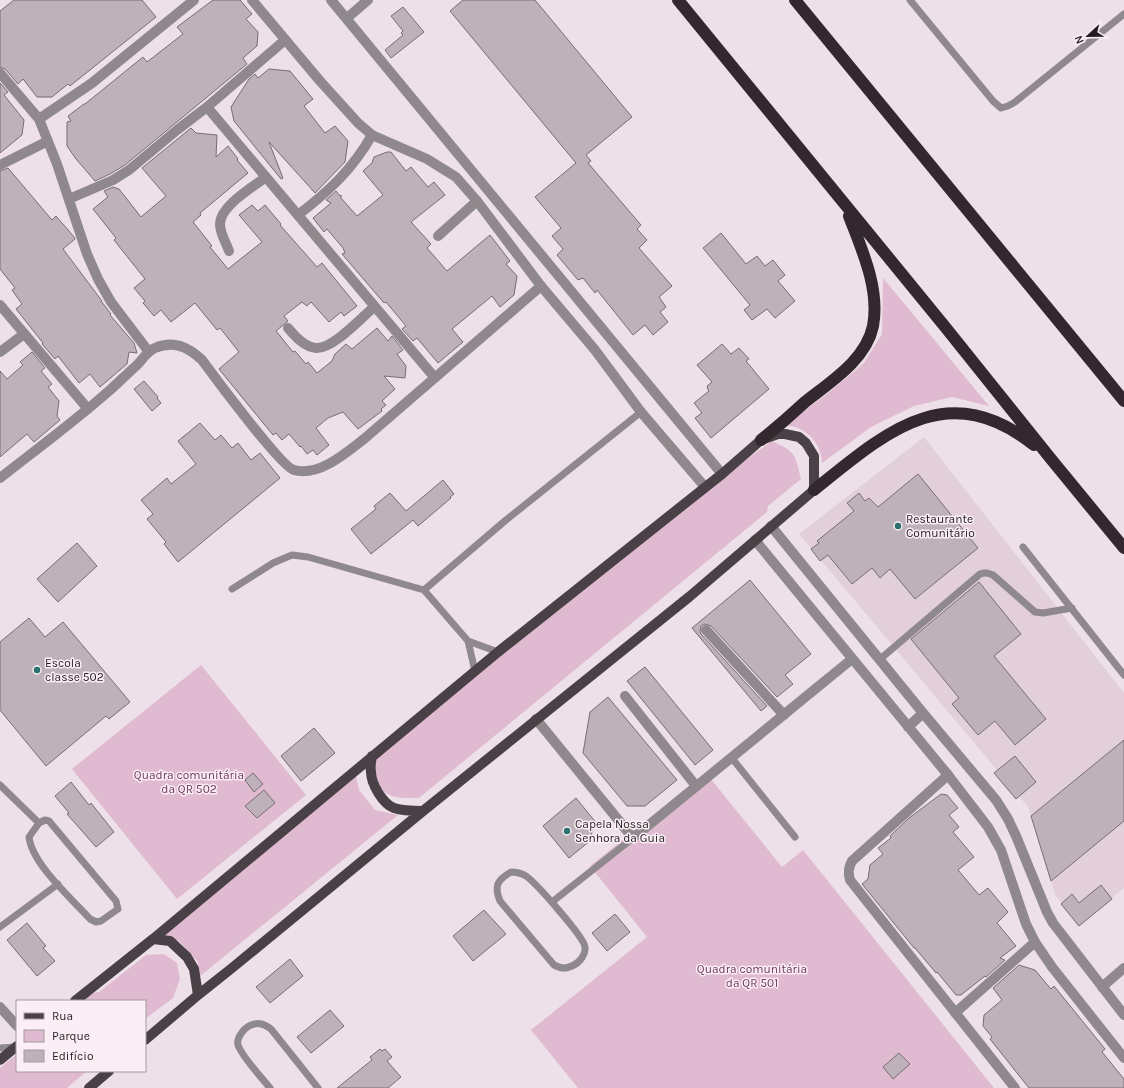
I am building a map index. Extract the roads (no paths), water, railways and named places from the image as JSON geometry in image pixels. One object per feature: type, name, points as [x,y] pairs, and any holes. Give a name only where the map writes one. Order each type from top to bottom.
[{"type":"highway","points":[[678,0],[1124,548]]},
{"type":"highway","points":[[795,0],[1124,401]]},
{"type":"highway","points":[[761,440],[843,372],[857,357],[867,341],[873,326],[874,307],[871,283],[863,251],[845,206]]},
{"type":"highway","points":[[814,490],[855,457],[894,430],[932,415],[949,414],[982,416],[1022,436],[1051,459]]},
{"type":"main road","points":[[76,1000],[153,939],[498,652],[705,488],[761,440],[778,434],[786,434],[799,438],[806,443],[814,456],[814,490],[689,597],[423,811],[146,1039]]},
{"type":"main road","points":[[372,756],[370,773],[373,784],[382,798],[393,808],[406,811],[423,811]]},
{"type":"main road","points":[[153,939],[170,941],[187,957],[194,969],[198,995]]},
{"type":"main road","points":[[0,1060],[16,1047]]},
{"type":"main road","points":[[89,1088],[108,1072]]},
{"type":"street","points":[[39,119],[92,83],[194,0]]},
{"type":"street","points":[[252,0],[342,107],[358,123],[372,135],[427,159],[456,177],[477,201],[541,286],[595,350],[641,412],[705,488]]},
{"type":"street","points":[[331,0],[722,474]]},
{"type":"street","points":[[347,18],[368,0]]},
{"type":"street","points":[[69,199],[113,180],[129,170],[207,107],[285,40]]},
{"type":"street","points":[[0,73],[39,119],[69,199],[87,254],[98,278],[111,302],[149,352]]},
{"type":"street","points":[[207,107],[435,378]]},
{"type":"street","points":[[298,215],[339,181],[364,150],[372,135]]},
{"type":"street","points":[[0,165],[48,142]]},
{"type":"street","points":[[229,251],[220,230],[222,214],[234,202],[266,177]]},
{"type":"street","points":[[438,236],[477,201]]},
{"type":"street","points":[[0,478],[88,409],[154,348],[174,344],[192,351],[202,360],[257,431],[292,470],[306,471],[323,467],[341,457],[541,286]]},
{"type":"street","points":[[0,305],[88,409]]},
{"type":"street","points":[[288,328],[306,344],[315,348],[324,347],[337,340],[374,307]]},
{"type":"street","points":[[0,352],[24,334]]},
{"type":"street","points":[[771,526],[922,713],[996,800],[1008,819],[1016,836],[1047,912],[1053,923],[1124,1015]]},
{"type":"street","points":[[755,540],[948,775],[988,826],[1001,850],[1026,924],[1035,942],[1052,967],[1124,1058]]},
{"type":"street","points":[[706,630],[784,715]]},
{"type":"street","points":[[536,719],[633,838],[852,659]]},
{"type":"street","points":[[625,696],[696,786]]},
{"type":"street","points":[[908,727],[922,713]]},
{"type":"street","points":[[948,775],[852,861],[848,867],[848,873],[850,880],[1015,1088]]},
{"type":"street","points":[[955,1013],[1035,942]]},
{"type":"street","points":[[1102,987],[1124,968]]},
{"type":"street","points":[[0,1006],[16,1025]]},
{"type":"lane","points":[[910,0],[993,101],[1001,108],[1015,102],[1124,14]]},
{"type":"lane","points":[[424,590],[506,520],[641,412]]},
{"type":"lane","points":[[1024,547],[1124,675]]},
{"type":"lane","points":[[232,589],[273,563],[292,555],[308,557],[424,590],[468,641],[475,671]]},
{"type":"lane","points":[[879,660],[980,574],[987,572],[993,575],[1035,612],[1043,613],[1072,608]]},
{"type":"lane","points":[[468,641],[498,652]]},
{"type":"lane","points":[[731,757],[794,838]]},
{"type":"lane","points":[[0,785],[39,823]]},
{"type":"lane","points":[[45,820],[49,821],[116,901],[118,909],[101,921],[96,922],[90,919],[37,860],[29,844],[29,837],[39,823],[45,820]]},
{"type":"lane","points":[[552,902],[633,838]]},
{"type":"lane","points":[[511,872],[518,872],[526,876],[552,902],[582,939],[585,948],[584,956],[568,968],[561,968],[554,965],[500,901],[496,891],[498,884],[504,876],[511,872]]},
{"type":"lane","points":[[0,927],[58,884]]},
{"type":"lane","points":[[270,1088],[241,1052],[238,1044],[239,1037],[243,1031],[249,1026],[258,1023],[264,1024],[271,1029],[318,1088]]},
{"type":"lane","points":[[0,1048],[16,1047]]},
{"type":"place","name":"Restaurante Comunitário","points":[[898,526]]},
{"type":"place","name":"Escola classe 502","points":[[37,670]]},
{"type":"place","name":"Capela Nossa Senhora da Guia","points":[[567,831]]},
{"type":"park label","name":"Quadra comunitária da QR 502","points":[[189,782]]},
{"type":"park label","name":"Quadra comunitária da QR 501","points":[[752,976]]}]
